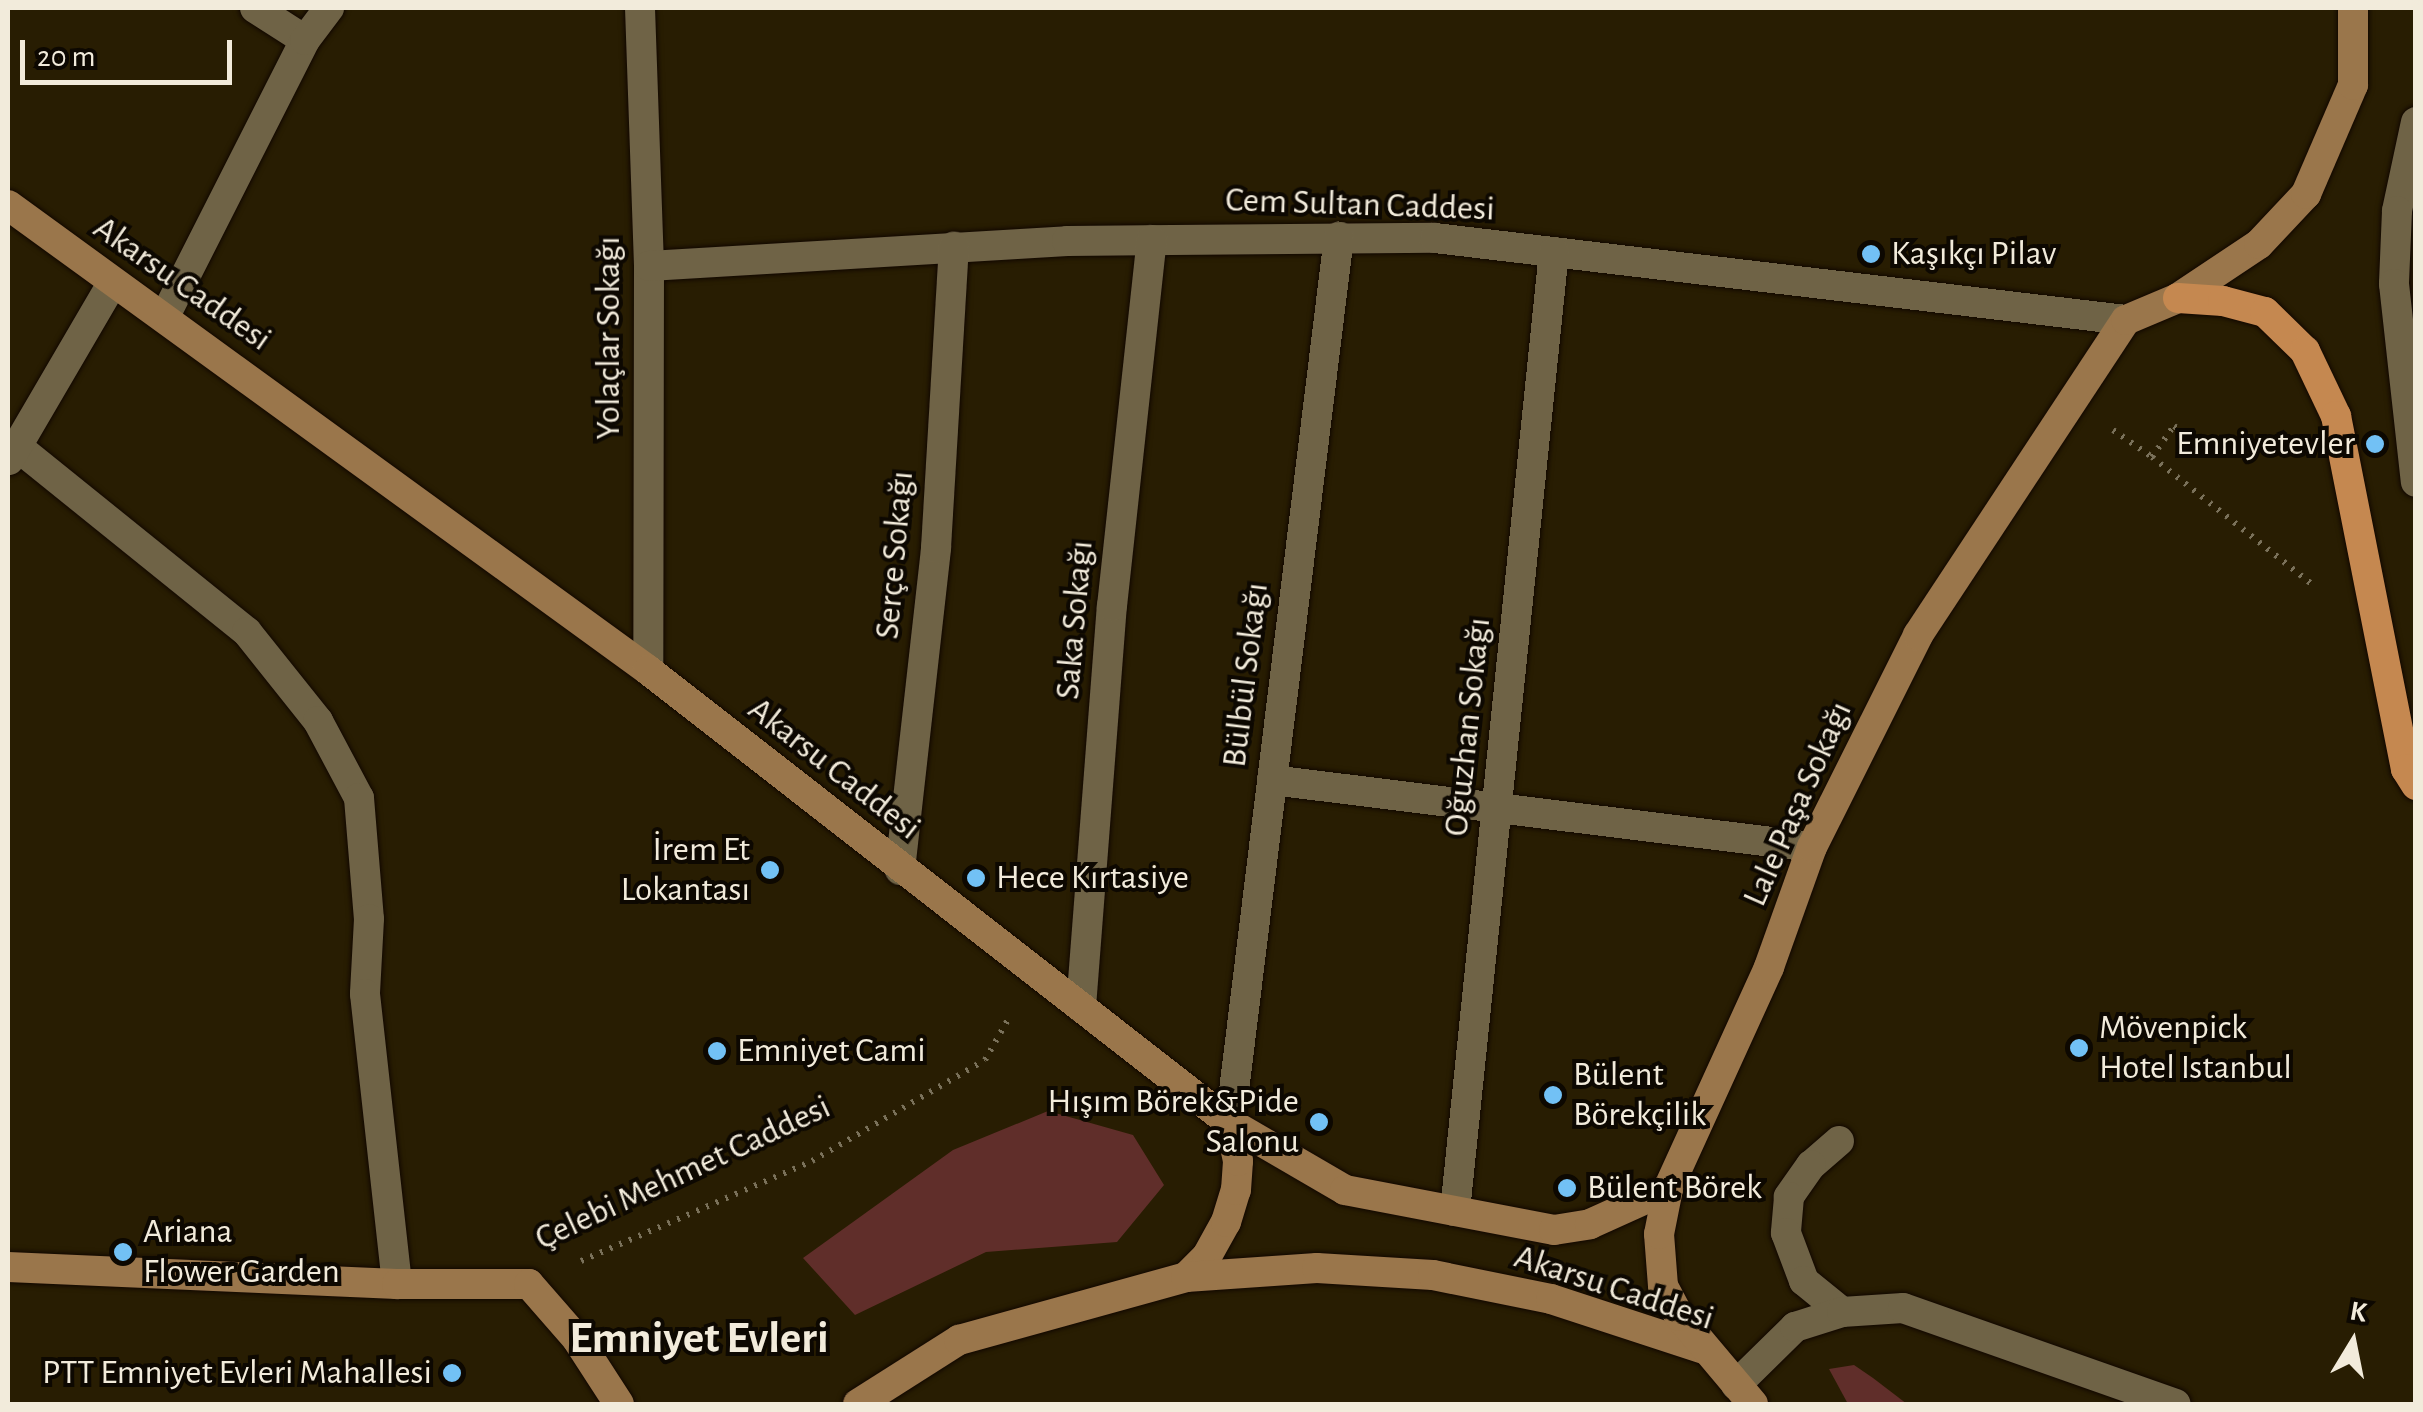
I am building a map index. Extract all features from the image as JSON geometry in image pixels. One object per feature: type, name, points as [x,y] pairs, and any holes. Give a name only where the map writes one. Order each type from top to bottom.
[{"type":"main road","points":[[2178,298],[2223,302],[2264,312],[2305,350],[2336,416],[2406,769],[2416,785]]},
{"type":"street","points":[[255,8],[305,40]]},
{"type":"street","points":[[165,316],[305,40],[329,8]]},
{"type":"street","name":"Yolaçlar Sokağı","points":[[640,8],[649,266],[648,670]]},
{"type":"street","points":[[2126,320],[2178,298],[2259,244],[2306,194],[2353,84],[2353,8]]},
{"type":"street","points":[[2416,122],[2397,211],[2394,284],[2416,482]]},
{"type":"street","name":"Akarsu Caddesi","points":[[8,205],[648,670],[1230,1124],[1345,1190],[1554,1230],[1590,1224],[1668,1188]]},
{"type":"street","name":"Bülbül Sokağı","points":[[1230,1124],[1340,237]]},
{"type":"street","name":"Cem Sultan Caddesi","points":[[649,266],[954,247],[1152,240],[1435,238],[2126,320]]},
{"type":"street","name":"Saka Sokağı","points":[[1081,1007],[1112,606],[1152,240]]},
{"type":"street","name":"Serçe Sokağı","points":[[900,870],[936,548],[954,247]]},
{"type":"street","name":"Oğuzhan Sokağı","points":[[1455,1211],[1554,252]]},
{"type":"street","points":[[113,282],[11,454],[247,632],[318,720],[359,798],[369,919],[366,994],[397,1284]]},
{"type":"street","name":"Lale Paşa Sokağı","points":[[1707,1350],[1663,1286],[1659,1234],[1668,1188],[1750,1013],[1812,847],[1918,634],[2126,320]]},
{"type":"street","points":[[1272,780],[1496,811],[1812,847]]},
{"type":"street","points":[[1186,1277],[1207,1256],[1226,1222],[1238,1161],[1230,1124]]},
{"type":"street","points":[[1839,1141],[1812,1165],[1790,1197],[1786,1233],[1804,1281],[1842,1312]]},
{"type":"street","name":"Çelebi Mehmet Caddesi","points":[[8,1267],[397,1284],[529,1284],[578,1339],[619,1404]]},
{"type":"street","name":"Akarsu Caddesi","points":[[858,1404],[959,1340],[1186,1277],[1317,1268],[1433,1275],[1551,1298],[1707,1350],[1744,1395]]},
{"type":"street","points":[[1744,1395],[1796,1327],[1842,1312],[1903,1308],[2176,1404]]},
{"type":"path","points":[[2071,400],[2152,457],[2314,586]]},
{"type":"path","points":[[2152,457],[2174,426],[2208,450]]},
{"type":"path","name":"Çelebi Mehmet Caddesi","points":[[529,1284],[812,1161],[985,1060],[1037,971]]},
{"type":"shaded area","points":[[1048,1111],[1133,1135],[1164,1185],[1117,1242],[986,1252],[855,1315],[803,1258],[953,1150]]},
{"type":"shaded area","points":[[1854,1365],[1907,1404],[1848,1404],[1829,1369]]},
{"type":"place","name":"Kaşıkçı Pilav","points":[[1871,254]]},
{"type":"place","name":"Emniyetevler","points":[[2375,444]]},
{"type":"place","name":"İrem Et Lokantası","points":[[770,870]]},
{"type":"place","name":"Hece Kırtasiye","points":[[976,878]]},
{"type":"place","name":"Mövenpick Hotel Istanbul","points":[[2079,1048]]},
{"type":"place","name":"Emniyet Cami","points":[[717,1051]]},
{"type":"place","name":"Bülent Börekçilik","points":[[1553,1095]]},
{"type":"place","name":"Hışım Börek&Pide Salonu","points":[[1319,1122]]},
{"type":"place","name":"Bülent Börek","points":[[1567,1188]]},
{"type":"place","name":"Ariana Flower Garden","points":[[123,1252]]},
{"type":"place","name":"PTT Emniyet Evleri Mahallesi","points":[[452,1373]]},
{"type":"district","name":"Emniyet Evleri","points":[[699,1339]]}]
